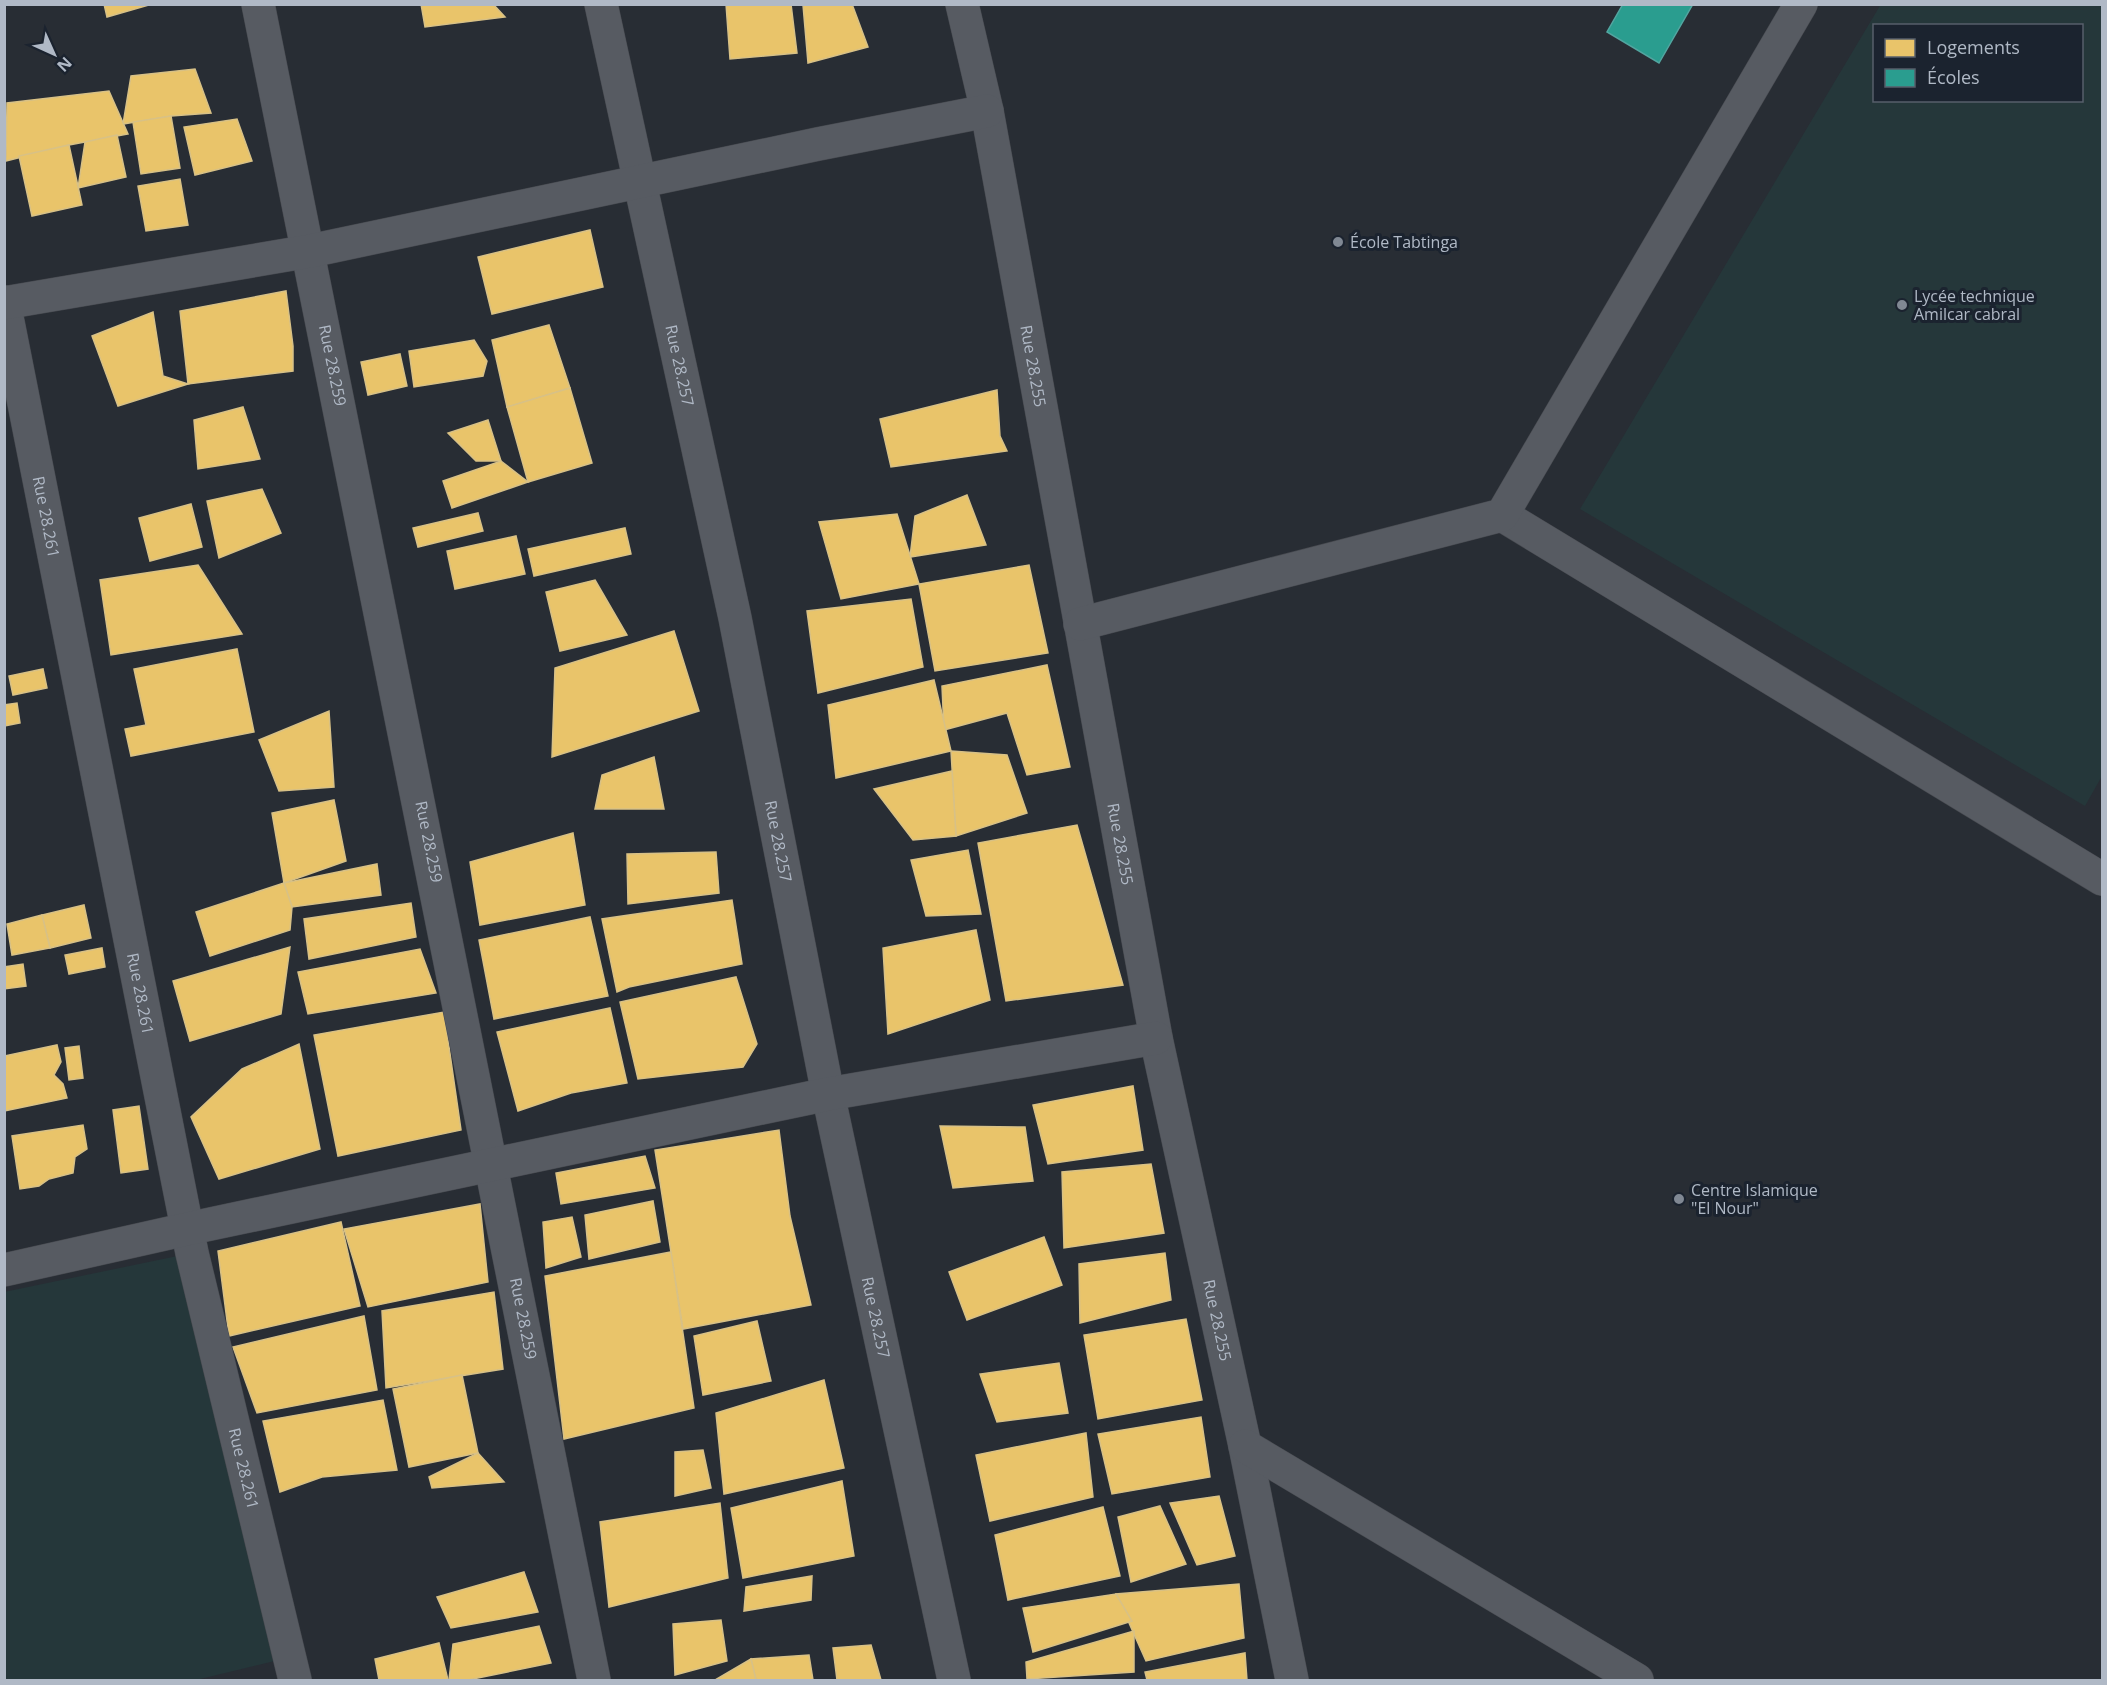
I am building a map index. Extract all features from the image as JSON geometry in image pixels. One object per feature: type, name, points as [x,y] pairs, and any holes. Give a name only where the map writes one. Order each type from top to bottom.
[{"type":"street","name":"Rue 28.259","points":[[258,4],[495,1164],[594,1680]]},
{"type":"street","name":"Rue 28.257","points":[[601,4],[737,630],[828,1094],[954,1680]]},
{"type":"street","name":"Rue 28.255","points":[[962,4],[987,111],[1156,1038],[1245,1446],[1292,1680]]},
{"type":"street","points":[[1080,624],[1502,515],[1801,4]]},
{"type":"street","points":[[5,303],[310,250],[987,111]]},
{"type":"street","name":"Rue 28.261","points":[[5,303],[187,1229],[296,1680]]},
{"type":"street","points":[[1502,515],[2103,879]]},
{"type":"street","points":[[4,1270],[187,1229],[828,1094],[1156,1038]]},
{"type":"street","points":[[1245,1446],[1637,1680]]},
{"type":"shaded area","name":"Lycée technique Amilcar cabral","points":[[1881,4],[2102,5],[2102,776],[2085,806],[1580,509]]},
{"type":"shaded area","points":[[192,1253],[291,1657],[196,1680],[5,1680],[4,1292]]},
{"type":"building: Logements","points":[[104,4],[149,4],[149,5],[107,17]]},
{"type":"building: Logements","points":[[421,4],[493,4],[505,17],[425,27]]},
{"type":"building: Logements","points":[[726,4],[791,4],[797,53],[730,59]]},
{"type":"building: Logements","points":[[852,4],[868,47],[808,63],[803,5]]},
{"type":"building: Logements","points":[[195,69],[211,113],[171,116],[123,124],[131,76]]},
{"type":"building: Logements","points":[[109,91],[128,134],[69,145],[6,161],[7,103]]},
{"type":"building: Logements","points":[[171,116],[180,168],[141,174],[133,122]]},
{"type":"building: Logements","points":[[237,119],[252,161],[195,175],[184,127]]},
{"type":"building: Logements","points":[[117,135],[126,177],[78,188],[85,142]]},
{"type":"building: Logements","points":[[69,145],[82,205],[32,216],[19,156]]},
{"type":"building: Logements","points":[[180,179],[188,225],[146,231],[138,186]]},
{"type":"building: Logements","points":[[590,230],[603,287],[492,314],[478,257]]},
{"type":"building: Logements","points":[[286,291],[293,346],[293,371],[188,384],[180,311]]},
{"type":"building: Logements","points":[[153,312],[163,376],[188,384],[118,406],[92,336]]},
{"type":"building: Logements","points":[[549,325],[570,388],[507,407],[492,340]]},
{"type":"building: Logements","points":[[474,340],[487,361],[483,376],[414,387],[409,351]]},
{"type":"building: Logements","points":[[400,354],[407,386],[368,395],[361,362]]},
{"type":"building: Logements","points":[[570,388],[592,463],[528,482],[507,407]]},
{"type":"building: Logements","points":[[997,390],[1000,436],[1007,451],[891,467],[880,419]]},
{"type":"building: Logements","points":[[243,407],[260,459],[198,469],[194,420]]},
{"type":"building: Logements","points":[[488,420],[501,461],[476,461],[448,433]]},
{"type":"building: Logements","points":[[501,461],[528,482],[452,508],[443,481]]},
{"type":"building: Logements","points":[[262,489],[281,533],[219,558],[207,501]]},
{"type":"building: Logements","points":[[967,495],[986,545],[910,557],[915,516]]},
{"type":"building: Logements","points":[[191,504],[202,547],[150,561],[139,518]]},
{"type":"building: Logements","points":[[478,513],[483,531],[418,547],[413,528]]},
{"type":"building: Logements","points":[[897,514],[919,584],[841,599],[819,522]]},
{"type":"building: Logements","points":[[625,528],[631,554],[534,576],[528,549]]},
{"type":"building: Logements","points":[[516,536],[525,574],[455,589],[447,551]]},
{"type":"building: Logements","points":[[198,565],[242,634],[111,655],[100,580]]},
{"type":"building: Logements","points":[[1029,565],[1048,653],[935,671],[919,584]]},
{"type":"building: Logements","points":[[595,580],[627,635],[560,651],[546,592]]},
{"type":"building: Logements","points":[[911,599],[923,667],[818,693],[807,611]]},
{"type":"building: Logements","points":[[674,631],[699,711],[552,757],[555,668]]},
{"type":"building: Logements","points":[[237,649],[254,732],[131,756],[125,729],[146,725],[134,669]]},
{"type":"building: Logements","points":[[1047,665],[1070,767],[1027,775],[1007,713],[944,730],[942,686]]},
{"type":"building: Logements","points":[[43,669],[47,688],[13,695],[9,676]]},
{"type":"building: Logements","points":[[934,680],[951,751],[836,778],[828,705]]},
{"type":"building: Logements","points":[[17,703],[20,723],[4,726],[4,705]]},
{"type":"building: Logements","points":[[329,711],[334,787],[279,791],[259,740]]},
{"type":"building: Logements","points":[[951,751],[1007,755],[1027,813],[956,836]]},
{"type":"building: Logements","points":[[654,757],[664,809],[595,809],[602,775]]},
{"type":"building: Logements","points":[[952,771],[956,836],[913,840],[874,789]]},
{"type":"building: Logements","points":[[334,800],[346,861],[284,883],[272,813]]},
{"type":"building: Logements","points":[[1077,825],[1123,985],[1006,1001],[978,843]]},
{"type":"building: Logements","points":[[573,833],[585,905],[480,925],[470,862]]},
{"type":"building: Logements","points":[[968,850],[981,914],[926,916],[911,860]]},
{"type":"building: Logements","points":[[716,852],[719,893],[628,904],[627,854]]},
{"type":"building: Logements","points":[[377,864],[381,895],[292,907],[284,883]]},
{"type":"building: Logements","points":[[284,883],[292,907],[290,930],[210,956],[196,912]]},
{"type":"building: Logements","points":[[732,900],[742,964],[629,987],[617,992],[602,919]]},
{"type":"building: Logements","points":[[411,903],[416,937],[309,959],[304,919]]},
{"type":"building: Logements","points":[[84,905],[91,938],[50,948],[42,915]]},
{"type":"building: Logements","points":[[42,915],[50,948],[12,955],[7,924]]},
{"type":"building: Logements","points":[[590,917],[608,996],[494,1019],[479,940]]},
{"type":"building: Logements","points":[[976,930],[990,1000],[888,1034],[883,948]]},
{"type":"building: Logements","points":[[290,947],[281,1014],[190,1041],[173,981]]},
{"type":"building: Logements","points":[[102,948],[105,967],[69,974],[65,955]]},
{"type":"building: Logements","points":[[420,949],[436,993],[308,1014],[298,972]]},
{"type":"building: Logements","points":[[23,964],[26,986],[4,989],[4,967]]},
{"type":"building: Logements","points":[[736,977],[757,1044],[743,1067],[638,1079],[620,1002]]},
{"type":"building: Logements","points":[[610,1008],[627,1083],[571,1093],[518,1111],[497,1032]]},
{"type":"building: Logements","points":[[444,1012],[461,1130],[338,1156],[314,1035]]},
{"type":"building: Logements","points":[[299,1044],[320,1149],[219,1179],[191,1117],[242,1069]]},
{"type":"building: Logements","points":[[57,1045],[61,1062],[54,1075],[63,1084],[67,1098],[4,1111],[4,1056]]},
{"type":"building: Logements","points":[[79,1046],[83,1078],[69,1080],[65,1048]]},
{"type":"building: Logements","points":[[1133,1086],[1143,1150],[1048,1164],[1033,1105]]},
{"type":"building: Logements","points":[[139,1106],[148,1169],[121,1173],[113,1110]]},
{"type":"building: Logements","points":[[83,1125],[87,1149],[75,1157],[73,1173],[49,1179],[39,1186],[20,1189],[12,1136]]},
{"type":"building: Logements","points":[[940,1126],[1025,1127],[1033,1181],[953,1188]]},
{"type":"building: Logements","points":[[779,1130],[790,1216],[811,1305],[683,1329],[655,1150]]},
{"type":"building: Logements","points":[[645,1156],[655,1188],[561,1204],[556,1173]]},
{"type":"building: Logements","points":[[1151,1164],[1164,1233],[1064,1248],[1062,1172]]},
{"type":"building: Logements","points":[[653,1201],[660,1242],[589,1259],[585,1215]]},
{"type":"building: Logements","points":[[480,1204],[488,1282],[368,1307],[344,1229]]},
{"type":"building: Logements","points":[[572,1217],[581,1257],[546,1268],[543,1222]]},
{"type":"building: Logements","points":[[341,1222],[360,1306],[229,1336],[218,1251]]},
{"type":"building: Logements","points":[[1044,1237],[1062,1285],[967,1320],[949,1272]]},
{"type":"building: Logements","points":[[671,1252],[694,1408],[564,1439],[545,1276]]},
{"type":"building: Logements","points":[[1165,1253],[1171,1300],[1080,1323],[1079,1264]]},
{"type":"building: Logements","points":[[494,1292],[503,1369],[386,1388],[382,1311]]},
{"type":"building: Logements","points":[[364,1316],[377,1390],[257,1413],[233,1347]]},
{"type":"building: Logements","points":[[1186,1319],[1202,1400],[1098,1419],[1084,1335]]},
{"type":"building: Logements","points":[[757,1321],[771,1381],[703,1395],[694,1336]]},
{"type":"building: Logements","points":[[1059,1363],[1068,1413],[997,1422],[980,1374]]},
{"type":"building: Logements","points":[[462,1375],[478,1453],[409,1467],[393,1389]]},
{"type":"building: Logements","points":[[824,1380],[844,1468],[724,1494],[716,1413]]},
{"type":"building: Logements","points":[[383,1400],[397,1470],[322,1477],[280,1492],[263,1421]]},
{"type":"building: Logements","points":[[1201,1417],[1210,1477],[1112,1494],[1098,1434]]},
{"type":"building: Logements","points":[[1086,1433],[1093,1497],[990,1521],[976,1455]]},
{"type":"building: Logements","points":[[703,1450],[711,1488],[675,1496],[675,1452]]},
{"type":"building: Logements","points":[[478,1453],[504,1482],[432,1488],[429,1477]]},
{"type":"building: Logements","points":[[842,1481],[854,1556],[743,1578],[731,1508]]},
{"type":"building: Logements","points":[[1219,1496],[1235,1556],[1197,1565],[1170,1503]]},
{"type":"building: Logements","points":[[720,1503],[728,1578],[609,1607],[600,1522]]},
{"type":"building: Logements","points":[[1160,1506],[1186,1564],[1131,1582],[1118,1517]]},
{"type":"building: Logements","points":[[1103,1507],[1120,1576],[1008,1600],[995,1535]]},
{"type":"building: Logements","points":[[524,1572],[538,1612],[451,1628],[437,1597]]},
{"type":"building: Logements","points":[[812,1576],[811,1600],[744,1611],[746,1587]]},
{"type":"building: Logements","points":[[1239,1584],[1244,1638],[1146,1661],[1116,1594]]},
{"type":"building: Logements","points":[[1116,1594],[1132,1621],[1033,1652],[1023,1608]]},
{"type":"building: Logements","points":[[721,1620],[727,1661],[675,1675],[673,1624]]},
{"type":"building: Logements","points":[[539,1626],[551,1663],[468,1680],[449,1680],[453,1644]]},
{"type":"building: Logements","points":[[1134,1631],[1134,1672],[1027,1679],[1026,1662]]},
{"type":"building: Logements","points":[[439,1643],[448,1680],[379,1680],[375,1659]]},
{"type":"building: Logements","points":[[871,1645],[881,1680],[837,1680],[833,1648]]},
{"type":"building: Logements","points":[[1245,1653],[1247,1680],[1147,1680],[1145,1672]]},
{"type":"building: Logements","points":[[809,1655],[813,1680],[756,1680],[751,1659]]},
{"type":"building: Logements","points":[[751,1659],[756,1680],[715,1680]]},
{"type":"building: Écoles","points":[[1623,4],[1693,4],[1659,63],[1607,32]]},
{"type":"place","name":"École Tabtinga","points":[[1338,242]]},
{"type":"place","name":"Lycée technique Amilcar cabral","points":[[1902,305]]},
{"type":"place","name":"Centre Islamique \"El Nour\"","points":[[1679,1199]]}]
